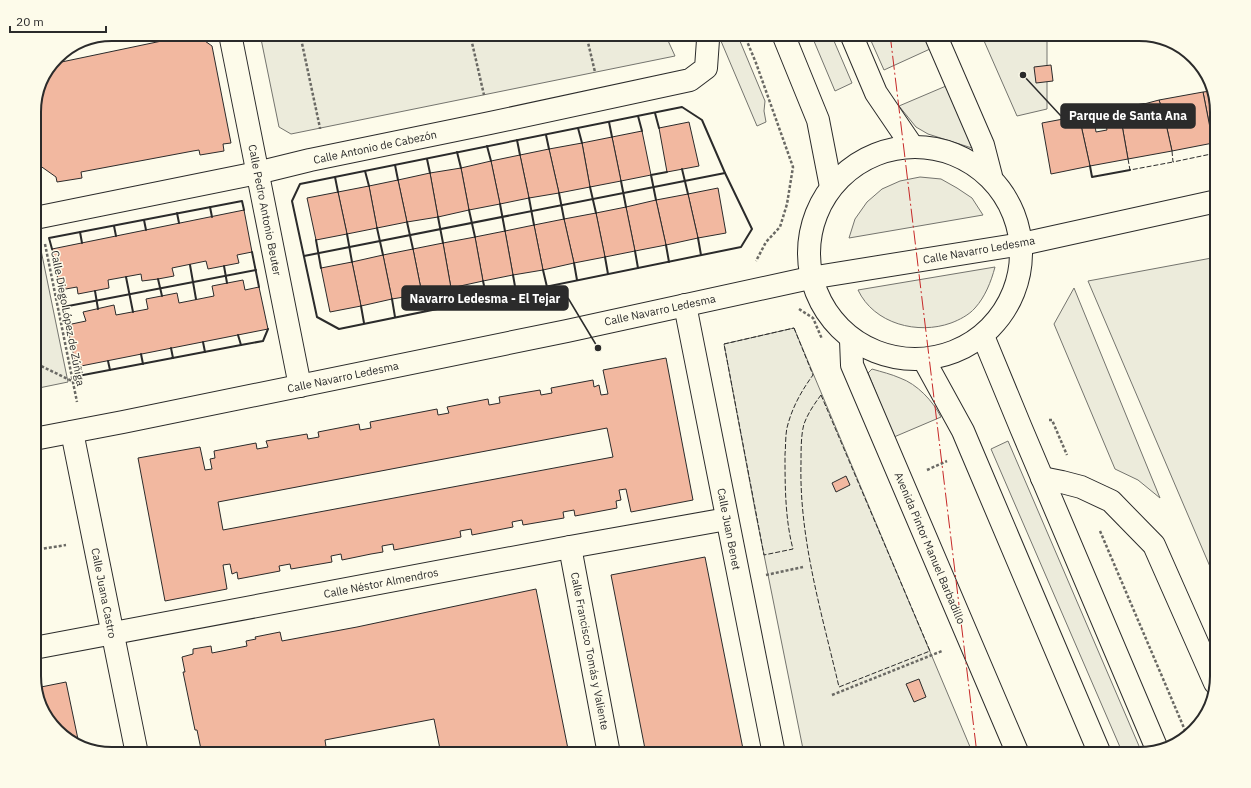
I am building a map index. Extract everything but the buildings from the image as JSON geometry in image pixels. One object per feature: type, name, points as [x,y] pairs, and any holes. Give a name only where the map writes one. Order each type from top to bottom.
[{"type":"street","name":"Calle Pedro Antonio Beuter","points":[[231,41],[300,386]]},
{"type":"street","name":"Calle Antonio de Cabezón","points":[[41,217],[602,100],[690,80],[706,68],[708,41]]},
{"type":"street","points":[[786,41],[818,120],[831,187]]},
{"type":"street","points":[[854,41],[876,93],[912,146]]},
{"type":"street","points":[[938,41],[983,144],[991,176]]},
{"type":"street","points":[[912,146],[943,150],[968,158],[991,176],[1005,194],[1022,244],[1012,300],[983,336],[955,352],[924,360],[888,357],[851,340],[828,312],[810,278],[812,222],[831,187],[866,158],[912,146]]},
{"type":"street","name":"Calle Navarro Ledesma","points":[[41,438],[567,331],[810,278],[1022,244],[1210,203]]},
{"type":"street","name":"Calle Juan Benet","points":[[685,305],[773,747]]},
{"type":"street","points":[[983,336],[1155,745]]},
{"type":"street","name":"Avenida Pintor Manuel Barbadillo","points":[[851,340],[852,365],[1015,747]]},
{"type":"street","points":[[924,360],[963,432],[1097,747]]},
{"type":"street","name":"Calle Juana Castro","points":[[77,431],[94,539],[136,747]]},
{"type":"street","points":[[1042,478],[1081,487],[1111,501],[1154,545],[1210,672]]},
{"type":"street","name":"Calle Néstor Almendros","points":[[41,647],[570,547],[727,519]]},
{"type":"street","name":"Calle Francisco Tomás y Valiente","points":[[570,547],[608,747]]},
{"type":"path","points":[[301,41],[320,128],[310,160]]},
{"type":"path","points":[[472,41],[490,123]]},
{"type":"path","points":[[588,41],[602,100]]},
{"type":"path","points":[[747,41],[794,167],[787,204],[780,226],[766,242],[755,263],[762,288]]},
{"type":"path","name":"Calle Diego López de Zúñiga","points":[[41,222],[72,381],[77,431]]},
{"type":"path","points":[[795,306],[813,318],[824,344]]},
{"type":"path","points":[[41,366],[72,381]]},
{"type":"path","points":[[1021,428],[1041,420],[1052,420],[1081,487]]},
{"type":"path","points":[[901,481],[971,450]]},
{"type":"path","points":[[1100,531],[1185,730]]},
{"type":"path","points":[[41,549],[94,539]]},
{"type":"path","points":[[761,576],[803,567]]},
{"type":"path","points":[[832,695],[942,651]]},
{"type":"shaded area","points":[[261,41],[668,41],[675,56],[291,134],[279,127]]},
{"type":"shaded area","points":[[721,41],[740,41],[765,101],[764,111],[766,122],[757,126]]},
{"type":"shaded area","points":[[814,41],[834,41],[852,83],[835,91]]},
{"type":"shaded area","points":[[871,41],[927,41],[930,49],[884,70]]},
{"type":"shaded area","points":[[984,41],[1047,41],[1047,109],[1017,116]]},
{"type":"shaded area","points":[[946,86],[975,149],[928,134],[916,127],[899,106]]},
{"type":"shaded area","points":[[920,177],[941,179],[957,188],[972,198],[983,215],[849,238],[855,219],[867,202],[882,189],[900,181]]},
{"type":"shaded area","points":[[41,250],[68,382],[41,388]]},
{"type":"shaded area","points":[[1210,258],[1210,567],[1088,281]]},
{"type":"shaded area","points":[[995,267],[987,289],[975,308],[961,319],[938,326],[925,328],[911,327],[886,319],[865,302],[858,290]]},
{"type":"shaded area","points":[[1074,288],[1160,498],[1138,480],[1115,469],[1054,324]]},
{"type":"shaded area","points":[[794,328],[970,747],[803,747],[756,515],[724,344]]},
{"type":"shaded area","points":[[872,369],[897,377],[912,384],[929,399],[941,417],[894,437],[868,373]]},
{"type":"shaded area","points":[[1008,441],[1139,747],[1120,747],[991,449]]},
{"type":"fence","points":[[1172,151],[1173,162],[1210,154]]},
{"type":"fence","points":[[1128,159],[1130,170],[1173,162]]},
{"type":"fence","points":[[794,328],[813,375],[795,405],[786,431],[786,502],[788,526],[793,549],[764,555],[724,344],[794,328]]},
{"type":"fence","points":[[821,395],[930,651],[839,687],[813,576],[801,491],[801,448],[803,428],[810,412],[821,395]]},
{"type":"wall","points":[[1133,106],[1144,104]]},
{"type":"wall","points":[[682,107],[702,120],[752,229],[741,247],[339,329],[317,317],[292,201],[300,184],[682,107]]},
{"type":"wall","points":[[1093,113],[1103,111]]},
{"type":"wall","points":[[655,113],[659,128]]},
{"type":"wall","points":[[638,116],[642,131]]},
{"type":"wall","points":[[609,122],[612,137]]},
{"type":"wall","points":[[578,128],[582,143]]},
{"type":"wall","points":[[546,135],[549,149]]},
{"type":"wall","points":[[517,140],[520,155]]},
{"type":"wall","points":[[487,146],[491,161]]},
{"type":"wall","points":[[457,152],[461,168]]},
{"type":"wall","points":[[427,159],[430,173]]},
{"type":"wall","points":[[395,165],[398,180]]},
{"type":"wall","points":[[1090,166],[1092,177],[1130,170]]},
{"type":"wall","points":[[682,169],[688,194]]},
{"type":"wall","points":[[365,171],[369,186]]},
{"type":"wall","points":[[656,200],[651,175],[667,172]]},
{"type":"wall","points":[[304,256],[725,173]]},
{"type":"wall","points":[[335,177],[338,192]]},
{"type":"wall","points":[[621,181],[626,207]]},
{"type":"wall","points":[[590,187],[596,213]]},
{"type":"wall","points":[[559,193],[564,219]]},
{"type":"wall","points":[[529,198],[534,225]]},
{"type":"wall","points":[[52,249],[49,238],[242,201],[244,210]]},
{"type":"wall","points":[[500,204],[505,231]]},
{"type":"wall","points":[[210,207],[212,217]]},
{"type":"wall","points":[[469,210],[475,237]]},
{"type":"wall","points":[[177,213],[179,223]]},
{"type":"wall","points":[[438,217],[443,243]]},
{"type":"wall","points":[[144,220],[146,230]]},
{"type":"wall","points":[[407,222],[413,249]]},
{"type":"wall","points":[[114,226],[116,236]]},
{"type":"wall","points":[[377,228],[383,255]]},
{"type":"wall","points":[[80,232],[82,243]]},
{"type":"wall","points":[[347,234],[352,262]]},
{"type":"wall","points":[[698,238],[701,255]]},
{"type":"wall","points":[[316,240],[321,268]]},
{"type":"wall","points":[[666,245],[669,262]]},
{"type":"wall","points":[[635,251],[638,268]]},
{"type":"wall","points":[[252,252],[259,287]]},
{"type":"wall","points":[[605,257],[608,274]]},
{"type":"wall","points":[[574,263],[577,280]]},
{"type":"wall","points":[[190,265],[196,299]]},
{"type":"wall","points":[[224,266],[227,283]]},
{"type":"wall","points":[[63,307],[256,270]]},
{"type":"wall","points":[[543,270],[547,287]]},
{"type":"wall","points":[[513,275],[516,292]]},
{"type":"wall","points":[[126,277],[133,312]]},
{"type":"wall","points":[[158,279],[162,296]]},
{"type":"wall","points":[[483,281],[487,299]]},
{"type":"wall","points":[[451,288],[454,305]]},
{"type":"wall","points":[[60,290],[67,325]]},
{"type":"wall","points":[[95,291],[98,309]]},
{"type":"wall","points":[[422,294],[425,311]]},
{"type":"wall","points":[[392,299],[395,317]]},
{"type":"wall","points":[[361,306],[364,323]]},
{"type":"wall","points":[[76,367],[78,376],[263,341],[268,329]]},
{"type":"wall","points":[[238,335],[241,345]]},
{"type":"wall","points":[[203,342],[205,352]]},
{"type":"wall","points":[[171,348],[172,358]]},
{"type":"wall","points":[[141,354],[143,364]]},
{"type":"wall","points":[[108,361],[110,370]]},
{"type":"power","points":[[891,41],[976,747]]},
{"type":"place","name":"Parque de Santa Ana","points":[[1023,75]]},
{"type":"place","name":"Navarro Ledesma - El Tejar","points":[[598,348]]}]
